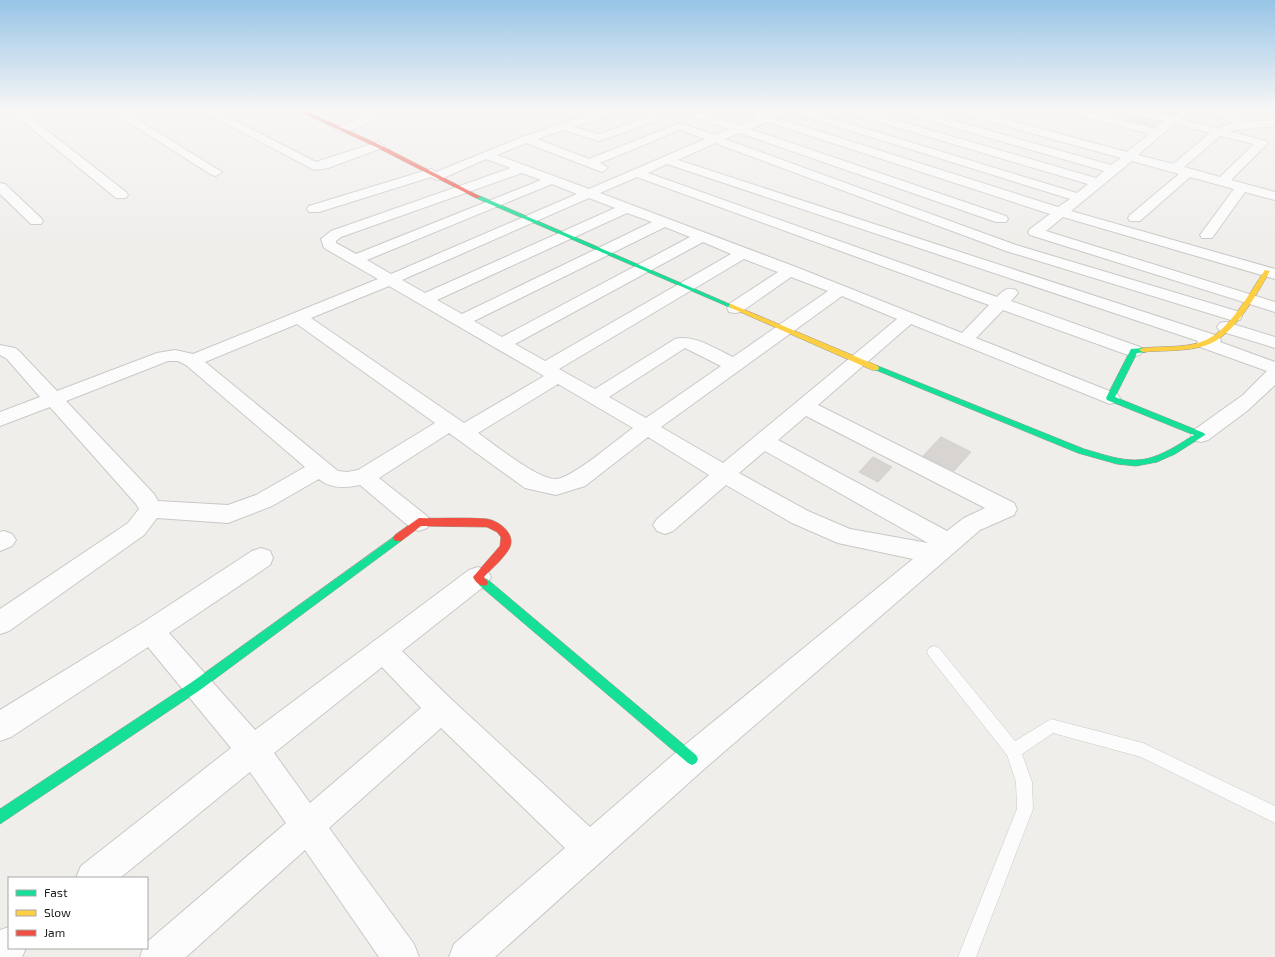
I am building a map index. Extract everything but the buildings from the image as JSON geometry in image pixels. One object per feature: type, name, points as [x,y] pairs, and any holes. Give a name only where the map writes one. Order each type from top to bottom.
[{"type":"main road","points":[[395,155],[461,190],[686,288],[858,361],[1081,451],[1111,460],[1133,463],[1154,460],[1201,435]]},
{"type":"main road","points":[[1201,435],[1110,398],[1134,350],[1209,341],[1230,321],[1271,273]]},
{"type":"main road","points":[[0,818],[196,686],[419,522],[488,523],[500,529],[506,536],[505,547],[478,577],[692,759]]},
{"type":"street","points":[[70,155],[121,195]]},
{"type":"street","points":[[187,155],[216,172]]},
{"type":"street","points":[[291,155],[314,166],[324,165],[353,155]]},
{"type":"street","points":[[314,209],[434,175],[486,155],[791,270],[1110,398]]},
{"type":"street","points":[[567,155],[589,163],[632,175],[764,218],[1134,350]]},
{"type":"street","points":[[589,163],[610,155]]},
{"type":"street","points":[[192,361],[390,280],[679,155]]},
{"type":"street","points":[[757,155],[779,163],[815,186],[869,197],[1011,248],[1230,321],[1275,343]]},
{"type":"street","points":[[779,163],[798,155]]},
{"type":"street","points":[[816,155],[1001,219]]},
{"type":"street","points":[[879,155],[1026,202],[1271,273]]},
{"type":"street","points":[[940,155],[1078,197]]},
{"type":"street","points":[[1001,155],[1098,183]]},
{"type":"street","points":[[1060,155],[1114,170]]},
{"type":"street","points":[[1121,155],[1275,196]]},
{"type":"street","points":[[1011,248],[1062,212],[1078,197],[1133,155]]},
{"type":"street","points":[[1175,169],[1190,155]]},
{"type":"street","points":[[1222,182],[1251,155]]},
{"type":"street","points":[[869,197],[944,156]]},
{"type":"street","points":[[750,164],[763,157]]},
{"type":"street","points":[[667,160],[1209,341],[1275,368]]},
{"type":"street","points":[[521,169],[336,234],[328,239],[329,245],[647,427],[800,518],[846,537],[944,548]]},
{"type":"street","points":[[723,179],[736,172]]},
{"type":"street","points":[[1135,218],[1188,172]]},
{"type":"street","points":[[355,260],[552,180]]},
{"type":"street","points":[[764,218],[815,186]]},
{"type":"street","points":[[0,187],[36,221]]},
{"type":"street","points":[[1207,235],[1242,187]]},
{"type":"street","points":[[977,236],[1048,188]]},
{"type":"street","points":[[424,300],[627,208]]},
{"type":"street","points":[[461,321],[664,222]]},
{"type":"street","points":[[1035,232],[1275,307]]},
{"type":"street","points":[[502,344],[702,237]]},
{"type":"street","points":[[0,419],[164,357],[184,355],[332,478],[346,480],[364,476],[456,428],[552,373],[743,253]]},
{"type":"street","points":[[965,340],[1044,258]]},
{"type":"street","points":[[735,308],[791,270]]},
{"type":"street","points":[[300,318],[533,482],[556,487],[577,480],[647,427],[840,290]]},
{"type":"street","points":[[665,525],[909,317]]},
{"type":"street","points":[[594,397],[681,343],[689,343],[734,365]]},
{"type":"street","points":[[0,350],[9,352],[13,355],[146,500],[150,509],[145,520],[136,529],[0,623]]},
{"type":"street","points":[[1201,435],[1247,403],[1275,374]]},
{"type":"street","points":[[467,957],[692,759],[972,524],[1006,509],[805,407]]},
{"type":"street","points":[[764,441],[944,548]]},
{"type":"street","points":[[150,509],[228,514],[252,506],[321,468]]},
{"type":"street","points":[[364,476],[419,522]]},
{"type":"street","points":[[0,726],[151,631],[261,558]]},
{"type":"street","points":[[94,877],[382,649],[478,577]]},
{"type":"street","points":[[151,631],[196,686],[253,750],[401,957]]},
{"type":"street","points":[[382,649],[441,709],[590,849]]},
{"type":"street","points":[[158,957],[441,709]]},
{"type":"street","points":[[0,953],[8,946]]},
{"type":"lane","points":[[934,652],[1013,751],[1024,782],[1024,808],[967,957]]},
{"type":"lane","points":[[1013,751],[1051,726],[1142,750],[1275,815]]},
{"type":"traffic: fast","points":[[478,197],[731,306]]},
{"type":"traffic: fast","points":[[875,368],[1081,451],[1117,461],[1136,463],[1154,460],[1172,452],[1201,435],[1110,398],[1134,351],[1143,350]]},
{"type":"traffic: fast","points":[[0,817],[196,686],[398,538]]},
{"type":"traffic: fast","points":[[483,582],[692,759]]},
{"type":"traffic: slow","points":[[1143,350],[1190,346],[1205,343],[1214,338],[1223,331],[1240,312],[1267,271]]},
{"type":"traffic: slow","points":[[731,306],[875,368]]},
{"type":"traffic: jam","points":[[395,155],[478,197]]},
{"type":"traffic: jam","points":[[398,538],[419,522],[488,523],[500,529],[506,536],[505,547],[478,577],[483,582]]}]
